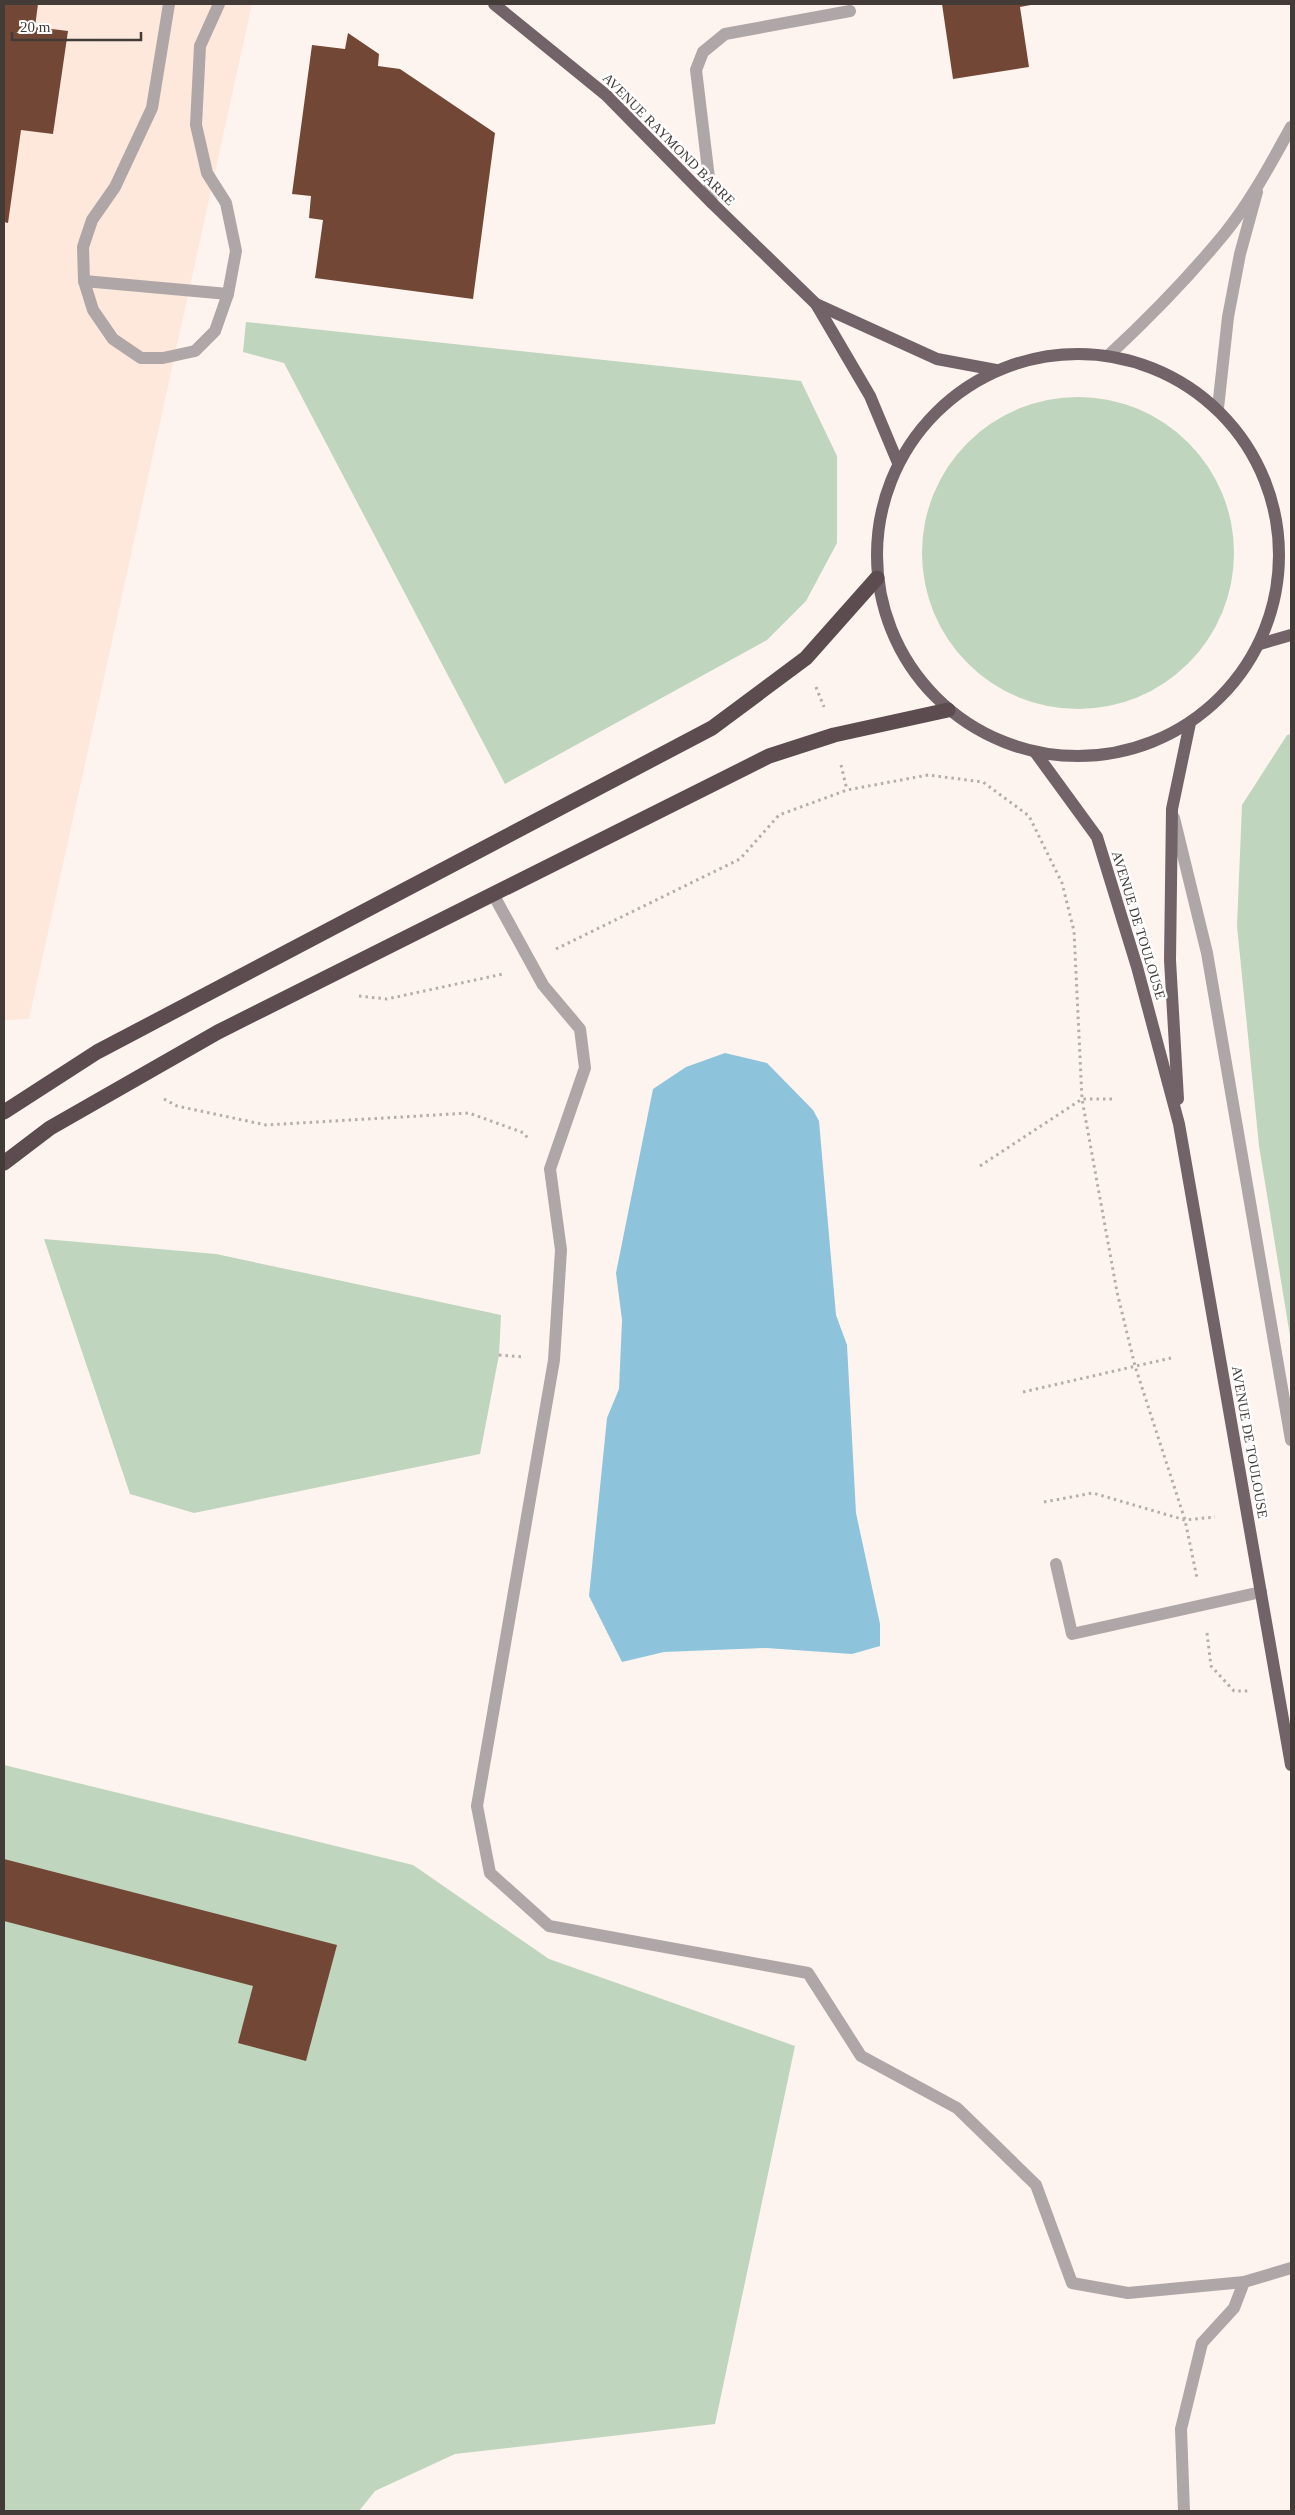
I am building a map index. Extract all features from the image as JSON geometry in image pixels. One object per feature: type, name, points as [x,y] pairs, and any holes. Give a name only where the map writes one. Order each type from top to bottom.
[{"type":"highway","points":[[4,1112],[97,1052],[712,728],[806,658],[877,578]]},
{"type":"highway","points":[[4,1163],[50,1128],[218,1032],[769,756],[834,735],[948,710]]},
{"type":"main road","name":"AVENUE RAYMOND BARRE","points":[[494,4],[606,95],[712,203],[816,304],[870,396],[898,463]]},
{"type":"main road","name":"AVENUE RAYMOND BARRE","points":[[816,304],[937,359],[996,370]]},
{"type":"main road","points":[[1052,354],[1109,355],[1148,364],[1186,383],[1218,408],[1260,462],[1279,527],[1281,567],[1274,606],[1260,644],[1230,688],[1190,723],[1141,746],[1097,755],[1035,752],[1004,743],[975,728],[948,710],[921,683],[899,651],[885,616],[877,578],[876,539],[883,500],[898,463],[939,408],[996,370],[1052,354]]},
{"type":"main road","points":[[1279,527],[1291,534]]},
{"type":"main road","points":[[1260,644],[1291,635]]},
{"type":"main road","name":"AVENUE DE TOULOUSE","points":[[1179,1124],[1170,960],[1172,809],[1190,723]]},
{"type":"main road","name":"AVENUE DE TOULOUSE","points":[[1035,752],[1097,837],[1137,967],[1179,1124],[1291,1765]]},
{"type":"street","points":[[169,4],[152,108],[115,187],[92,220],[83,247],[84,281],[93,310],[113,339],[141,358],[162,358],[195,351],[215,332],[228,294],[236,251],[226,203],[207,173],[196,125],[200,46],[220,4]]},
{"type":"street","points":[[712,203],[696,70],[703,52],[725,34],[850,11]]},
{"type":"street","points":[[1109,355],[1152,314],[1225,233],[1260,182],[1291,127]]},
{"type":"street","points":[[1218,408],[1230,308],[1240,254],[1260,182]]},
{"type":"street","points":[[84,281],[228,294]]},
{"type":"street","points":[[1172,809],[1207,953],[1291,1440]]},
{"type":"street","points":[[493,894],[543,985],[580,1029],[585,1068],[550,1169],[561,1250],[554,1360],[477,1806],[490,1873],[549,1926],[808,1973],[861,2056],[957,2108],[1036,2184],[1072,2284],[1128,2293],[1244,2282],[1291,2268]]},
{"type":"street","points":[[1056,1564],[1072,1634],[1261,1592]]},
{"type":"street","points":[[1184,2511],[1181,2429],[1202,2343],[1234,2308],[1244,2282]]},
{"type":"path","points":[[302,990],[387,999],[506,973],[740,859],[779,815],[847,790],[928,776],[983,782],[1028,816],[1062,883],[1074,931],[1082,1099],[1117,1292],[1135,1366],[1185,1520],[1203,1606],[1211,1666],[1234,1692],[1278,1689]]},
{"type":"path","points":[[130,1082],[178,1106],[266,1125],[469,1113],[524,1133],[550,1169]]},
{"type":"path","points":[[980,1166],[1082,1099],[1112,1100]]},
{"type":"path","points":[[1023,1392],[1171,1358]]},
{"type":"path","points":[[1044,1502],[1093,1493],[1185,1520],[1215,1517]]},
{"type":"shaded area","points":[[4,4],[252,4],[29,1019],[4,1020]]},
{"type":"green space","points":[[246,322],[801,381],[837,456],[837,543],[806,601],[767,640],[505,784],[284,363],[243,352]]},
{"type":"green space","points":[[1063,397],[1093,397],[1123,403],[1152,415],[1189,442],[1208,466],[1222,493],[1228,508],[1234,538],[1234,568],[1228,598],[1222,613],[1208,640],[1189,664],[1152,691],[1123,703],[1093,709],[1063,709],[1033,703],[1004,691],[979,674],[957,652],[940,627],[928,598],[922,568],[922,538],[928,508],[940,479],[957,454],[979,432],[1004,415],[1033,403]]},
{"type":"green space","points":[[1291,734],[1291,1342],[1259,1146],[1237,926],[1242,805],[1287,735]]},
{"type":"green space","points":[[44,1239],[216,1254],[501,1315],[499,1355],[480,1454],[194,1513],[130,1494]]},
{"type":"green space","points":[[4,1765],[413,1865],[549,1959],[795,2046],[715,2424],[455,2454],[375,2491],[359,2511],[4,2511]]},
{"type":"water","points":[[725,1053],[767,1063],[813,1110],[819,1121],[836,1315],[847,1345],[856,1513],[880,1624],[880,1646],[852,1654],[766,1648],[664,1652],[622,1662],[589,1596],[607,1418],[619,1389],[622,1320],[616,1273],[653,1089],[686,1067]]},
{"type":"building","points":[[4,4],[38,4],[35,27],[68,31],[53,134],[21,130],[8,223],[4,222]]},
{"type":"building","points":[[942,4],[1036,4],[1020,7],[1029,67],[953,79]]},
{"type":"building","points":[[348,33],[379,54],[378,66],[400,69],[495,133],[473,299],[315,278],[323,220],[309,218],[311,196],[292,194],[312,45],[345,49]]},
{"type":"building","points":[[4,1859],[337,1945],[306,2061],[238,2043],[253,1986],[4,1921]]}]
